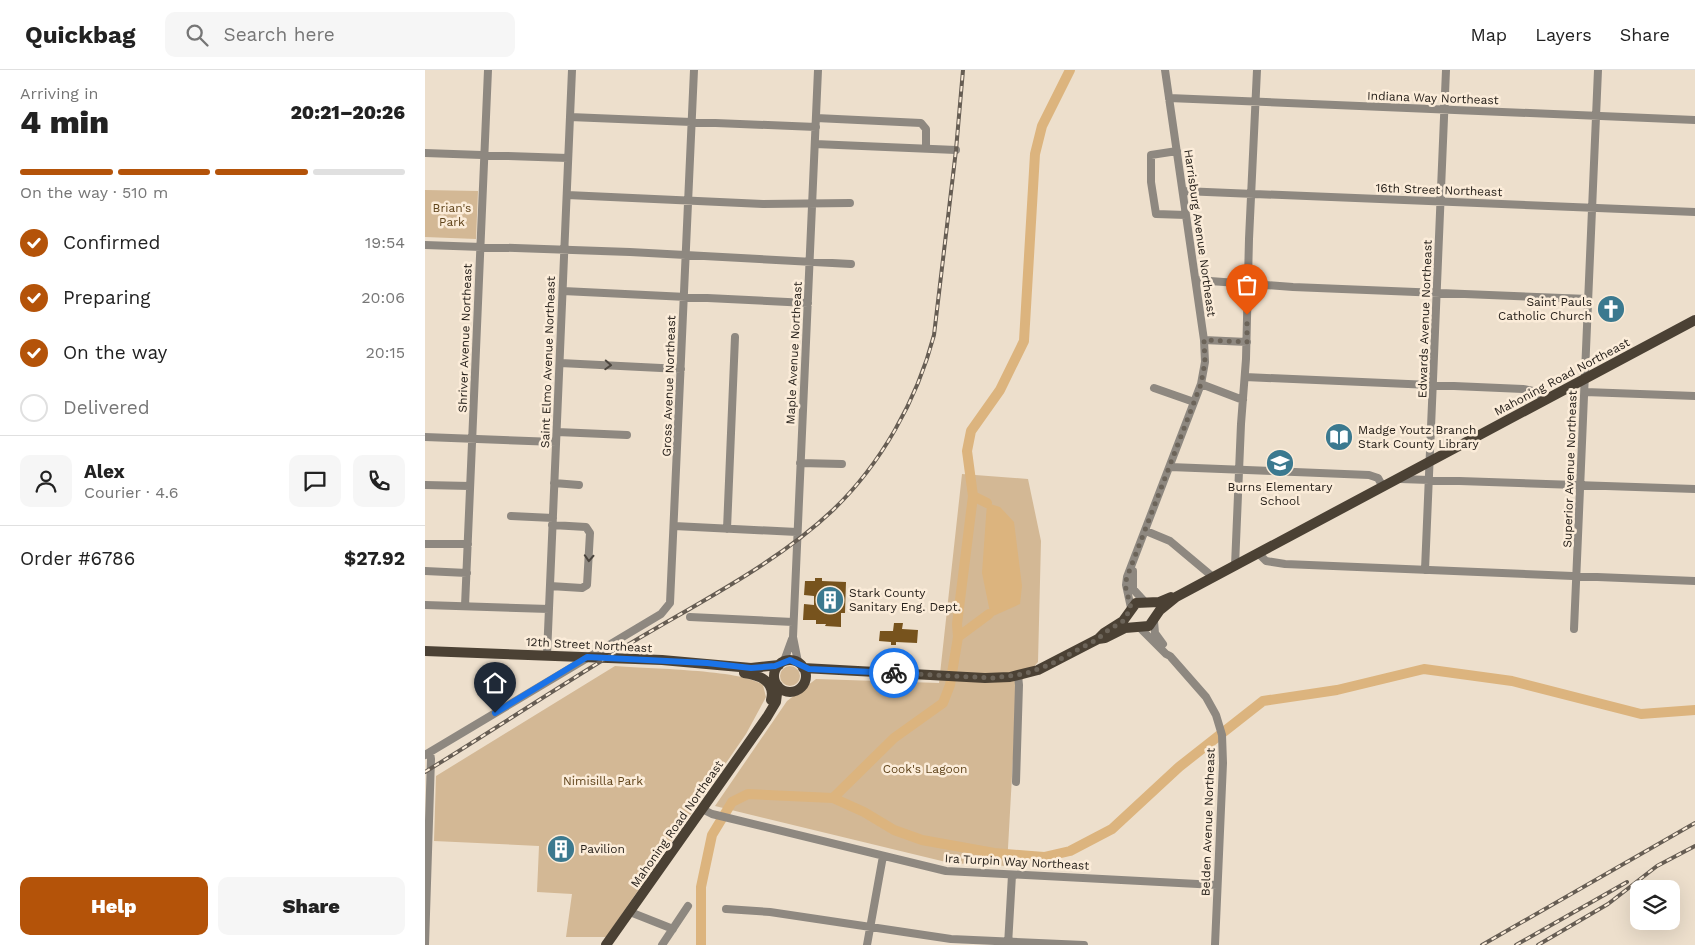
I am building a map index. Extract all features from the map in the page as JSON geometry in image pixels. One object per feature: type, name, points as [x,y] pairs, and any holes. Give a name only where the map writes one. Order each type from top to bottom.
[{"type":"main road","name":"Mahoning Road Northeast","points":[[1155,619],[1160,610],[1176,597],[1695,320]]},
{"type":"main road","name":"Mahoning Road Northeast","points":[[1144,602],[1159,602],[1176,597]]},
{"type":"main road","points":[[828,670],[805,680],[799,689],[790,691],[777,684],[775,673],[781,663],[828,670],[964,677],[1018,676],[1049,665],[1098,639],[1123,621],[1136,603],[1144,602],[1154,608],[1155,619],[1149,626],[1126,628],[1105,638],[1098,639]]},
{"type":"main road","points":[[1130,610],[1131,622],[1139,627]]},
{"type":"main road","name":"12th Street Northeast","points":[[425,651],[707,663],[751,668],[781,663]]},
{"type":"main road","points":[[707,663],[718,669],[755,675],[769,684],[772,694],[771,700],[751,734],[751,740]]},
{"type":"main road","points":[[800,665],[805,680]]},
{"type":"main road","name":"12th Street Northeast","points":[[751,668],[769,676],[777,684]]},
{"type":"main road","name":"Mahoning Road Northeast","points":[[607,945],[767,717],[777,699],[777,684]]},
{"type":"main road","name":"Mahoning Road Northeast","points":[[767,717],[778,708],[790,691]]},
{"type":"street","name":"Shriver Avenue Northeast","points":[[465,606],[488,70]]},
{"type":"street","name":"Saint Elmo Avenue Northeast","points":[[547,655],[572,70]]},
{"type":"street","name":"Gross Avenue Northeast","points":[[587,657],[661,614],[668,607],[671,594],[694,70]]},
{"type":"street","name":"Maple Avenue Northeast","points":[[800,665],[793,638],[793,622],[818,70]]},
{"type":"street","name":"Harrisburg Avenue Northeast","points":[[1130,610],[1125,583],[1201,384],[1205,362],[1196,280],[1165,70]]},
{"type":"street","points":[[1235,566],[1238,470],[1247,342],[1257,70]]},
{"type":"street","name":"Edwards Avenue Northeast","points":[[1425,570],[1446,70]]},
{"type":"street","name":"Superior Avenue Northeast","points":[[1575,629],[1598,70]]},
{"type":"street","name":"Indiana Way Northeast","points":[[1169,98],[1695,120]]},
{"type":"street","points":[[570,117],[816,127]]},
{"type":"street","points":[[816,118],[921,123],[926,129],[926,148]]},
{"type":"street","points":[[815,144],[956,150]]},
{"type":"street","points":[[1177,151],[1151,154],[1151,182],[1156,214],[1186,215]]},
{"type":"street","points":[[425,153],[568,158]]},
{"type":"street","name":"16th Street Northeast","points":[[1183,191],[1695,212]]},
{"type":"street","points":[[567,195],[689,201],[850,204]]},
{"type":"street","points":[[425,245],[851,264]]},
{"type":"street","points":[[1196,280],[1589,300]]},
{"type":"street","points":[[563,291],[808,303]]},
{"type":"street","points":[[727,529],[735,338]]},
{"type":"street","points":[[1204,340],[1247,342]]},
{"type":"street","points":[[559,363],[681,369]]},
{"type":"street","points":[[1245,378],[1532,390],[1538,392],[1544,401]]},
{"type":"street","points":[[1201,384],[1243,400]]},
{"type":"street","points":[[1154,388],[1194,402]]},
{"type":"street","points":[[1585,392],[1695,396]]},
{"type":"street","points":[[557,432],[627,435]]},
{"type":"street","points":[[425,437],[556,442]]},
{"type":"street","points":[[801,463],[842,464]]},
{"type":"street","points":[[1170,467],[1369,475],[1378,478],[1383,487]]},
{"type":"street","points":[[1397,479],[1429,478],[1695,489]]},
{"type":"street","points":[[554,483],[579,484]]},
{"type":"street","points":[[425,485],[470,486]]},
{"type":"street","points":[[511,516],[553,521],[589,529],[589,565],[586,586],[551,586]]},
{"type":"street","points":[[674,526],[797,532]]},
{"type":"street","points":[[1146,531],[1170,541],[1213,578]]},
{"type":"street","points":[[425,544],[468,544]]},
{"type":"street","points":[[1259,553],[1266,562],[1285,564],[1695,581]]},
{"type":"street","name":"Harrisburg Avenue Northeast","points":[[1132,567],[1133,589],[1144,602]]},
{"type":"street","points":[[425,571],[467,573]]},
{"type":"street","points":[[425,605],[549,609]]},
{"type":"street","points":[[690,618],[793,622]]},
{"type":"street","name":"Belden Avenue Northeast","points":[[1155,619],[1155,634],[1170,652],[1170,656]]},
{"type":"street","name":"Belden Avenue Northeast","points":[[1139,627],[1170,656],[1205,697],[1219,723],[1223,747],[1215,945]]},
{"type":"street","name":"Maple Avenue Northeast","points":[[781,663],[793,638]]},
{"type":"street","points":[[425,945],[431,759],[427,754],[587,657]]},
{"type":"street","points":[[1016,782],[1018,676]]},
{"type":"street","name":"Ira Turpin Way Northeast","points":[[702,809],[712,814],[946,871],[1217,885]]},
{"type":"street","points":[[867,945],[883,856]]},
{"type":"street","points":[[1008,943],[1012,875]]},
{"type":"street","points":[[662,945],[688,906]]},
{"type":"street","points":[[726,909],[770,912],[951,939],[1084,945]]},
{"type":"street","points":[[630,912],[673,929]]},
{"type":"green space","name":"Brian's Park","points":[[425,190],[478,191],[476,239],[425,237]]},
{"type":"green space","name":"Cook's Lagoon","points":[[962,474],[1028,479],[1041,541],[1038,662],[1017,686],[1007,866],[950,863],[715,806],[787,701],[816,679],[939,683]]},
{"type":"green space","name":"Nimisilla Park","points":[[615,666],[735,676],[763,685],[766,697],[746,734],[606,937],[566,937],[572,894],[537,892],[539,846],[434,841],[436,776]]},
{"type":"green space","points":[[790,666],[797,669],[800,676],[797,683],[790,686],[783,683],[780,676],[783,669]]},
{"type":"shaded area","points":[[987,503],[1000,507],[1014,522],[1022,586],[1020,604],[991,617],[982,573]]},
{"type":"building","name":"Stark County Sanitary Eng. Dept.","points":[[815,578],[822,578],[822,581],[846,582],[845,613],[841,613],[841,627],[816,624],[816,620],[803,620],[804,604],[814,605],[814,596],[804,595],[805,581],[815,581]]},
{"type":"building","points":[[894,623],[903,623],[902,629],[918,630],[917,643],[896,642],[896,645],[891,645],[891,642],[879,641],[880,631],[893,631]]},
{"type":"building","name":"Pavilion","points":[[559,843],[563,843],[567,849],[563,855],[559,855],[555,851],[555,847]]},
{"type":"waterway","points":[[833,798],[894,738],[943,703],[950,685],[958,637],[957,624],[973,496],[967,451],[971,431],[1000,390],[1024,341],[1035,154],[1042,126],[1070,70]]},
{"type":"waterway","points":[[973,496],[987,503]]},
{"type":"waterway","points":[[958,637],[989,614]]},
{"type":"waterway","points":[[701,945],[701,887],[712,835],[732,802],[748,794],[833,798],[864,812],[894,830],[922,840],[994,853],[1044,857],[1070,851],[1112,829],[1179,767],[1263,701],[1337,690],[1424,669],[1512,681],[1641,714],[1695,710]]},
{"type":"railway","points":[[425,772],[596,664],[758,568],[810,530],[833,510],[867,472],[882,452],[907,407],[918,383],[934,335],[956,150],[963,70]]},
{"type":"railway","points":[[1482,945],[1695,823]]},
{"type":"railway","points":[[1538,945],[1608,904],[1657,866],[1695,846]]},
{"type":"railway","points":[[1516,945],[1627,882]]},
{"type":"way so far","points":[[894,673],[985,678],[1018,676],[1038,670],[1098,639],[1124,620],[1131,608],[1125,585],[1129,570],[1139,551],[1201,384],[1205,362],[1204,340],[1247,342],[1247,315]]},
{"type":"place","name":"Saint Pauls Catholic Church","points":[[1611,309]]},
{"type":"place","name":"Madge Youtz Branch Stark County Library","points":[[1339,437]]},
{"type":"place","name":"Burns Elementary School","points":[[1280,463]]},
{"type":"place","name":"Stark County Sanitary Eng. Dept.","points":[[830,600]]},
{"type":"place","name":"Pavilion","points":[[561,849]]},
{"type":"route","points":[[495,713],[587,657],[707,663],[751,668],[775,666],[790,660],[800,664],[803,668],[809,669],[894,673]]}]
